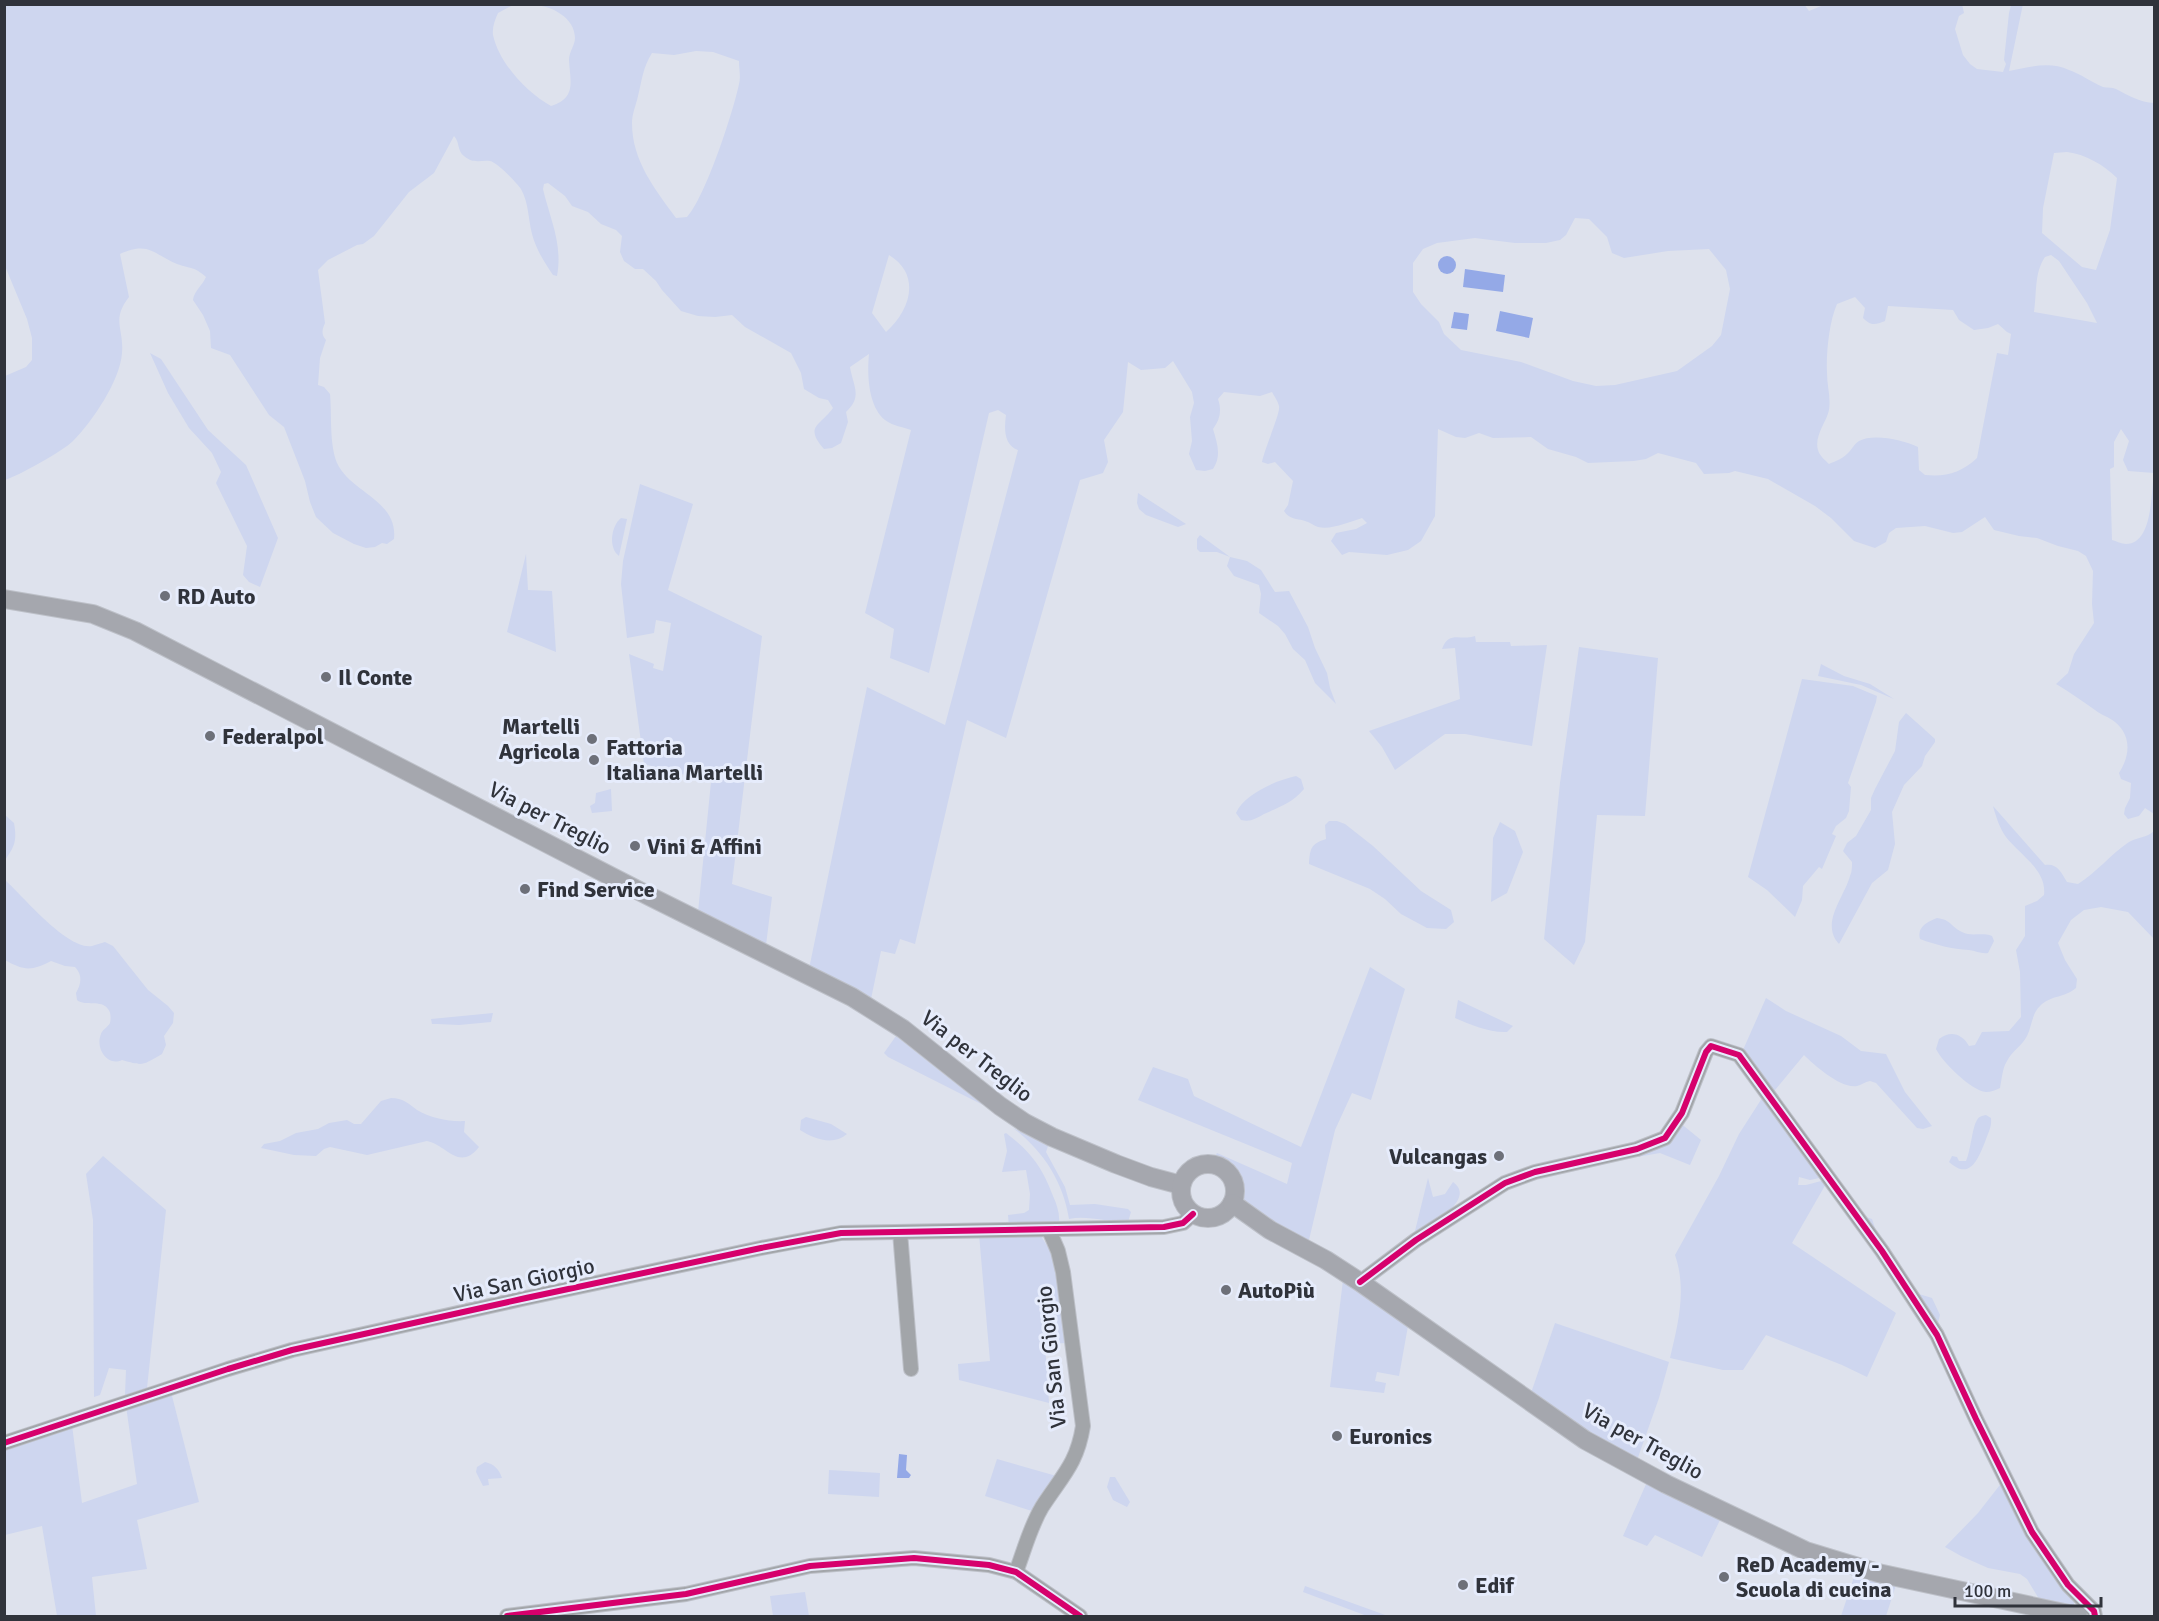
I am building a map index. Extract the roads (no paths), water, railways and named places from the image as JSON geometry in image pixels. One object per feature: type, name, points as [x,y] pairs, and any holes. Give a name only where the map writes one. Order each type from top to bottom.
[{"type":"main road","name":"Via per Treglio","points":[[4,598],[93,614],[135,631],[651,897],[852,997],[903,1029],[999,1106],[1034,1128],[1151,1178],[1181,1185]]},
{"type":"main road","points":[[1213,1164],[1227,1172],[1232,1179],[1234,1195],[1232,1203],[1218,1216],[1206,1218],[1193,1214],[1184,1204],[1181,1192],[1184,1177],[1196,1166],[1213,1164]]},
{"type":"main road","name":"Via per Treglio","points":[[1232,1203],[1270,1230],[1326,1260],[1360,1282],[1585,1440],[1666,1484],[1806,1551],[1878,1573],[2078,1617]]},
{"type":"street","points":[[1360,1282],[1416,1240],[1505,1183],[1535,1172],[1637,1149],[1665,1138],[1682,1113],[1706,1052],[1711,1046],[1738,1055],[1882,1251],[1937,1335],[2032,1532],[2057,1571],[2094,1611],[2095,1617]]},
{"type":"street","name":"Via San Giorgio","points":[[4,1443],[292,1350],[772,1246],[841,1233],[1175,1226],[1183,1223],[1193,1214]]},
{"type":"street","name":"Via San Giorgio","points":[[1016,1572],[1041,1508],[1073,1462],[1080,1443],[1083,1425],[1063,1272],[1058,1251],[1049,1230]]},
{"type":"street","points":[[900,1232],[910,1370]]},
{"type":"street","points":[[507,1617],[686,1594],[810,1566],[914,1558],[989,1565],[1016,1572],[1080,1617]]},
{"type":"water","points":[[1447,256],[1453,259],[1456,265],[1453,271],[1447,274],[1441,271],[1438,265],[1441,259]]},
{"type":"water","points":[[1465,269],[1505,275],[1503,292],[1463,287]]},
{"type":"water","points":[[1500,311],[1533,318],[1529,338],[1496,331]]},
{"type":"water","points":[[1454,312],[1469,314],[1467,330],[1451,328]]},
{"type":"water","points":[[899,1454],[907,1455],[906,1470],[911,1475],[909,1478],[897,1478]]},
{"type":"place","name":"RD Auto","points":[[165,596]]},
{"type":"place","name":"Il Conte","points":[[326,677]]},
{"type":"place","name":"Federalpol","points":[[210,736]]},
{"type":"place","name":"Martelli Agricola","points":[[592,739]]},
{"type":"place","name":"Fattoria Italiana Martelli","points":[[594,760]]},
{"type":"place","name":"Vini & Affini","points":[[635,846]]},
{"type":"place","name":"Find Service","points":[[525,889]]},
{"type":"place","name":"Vulcangas","points":[[1499,1156]]},
{"type":"place","name":"AutoPiù","points":[[1226,1290]]},
{"type":"place","name":"Euronics","points":[[1337,1436]]},
{"type":"place","name":"ReD Academy - Scuola di cucina","points":[[1724,1577]]},
{"type":"place","name":"Edif","points":[[1463,1585]]}]
